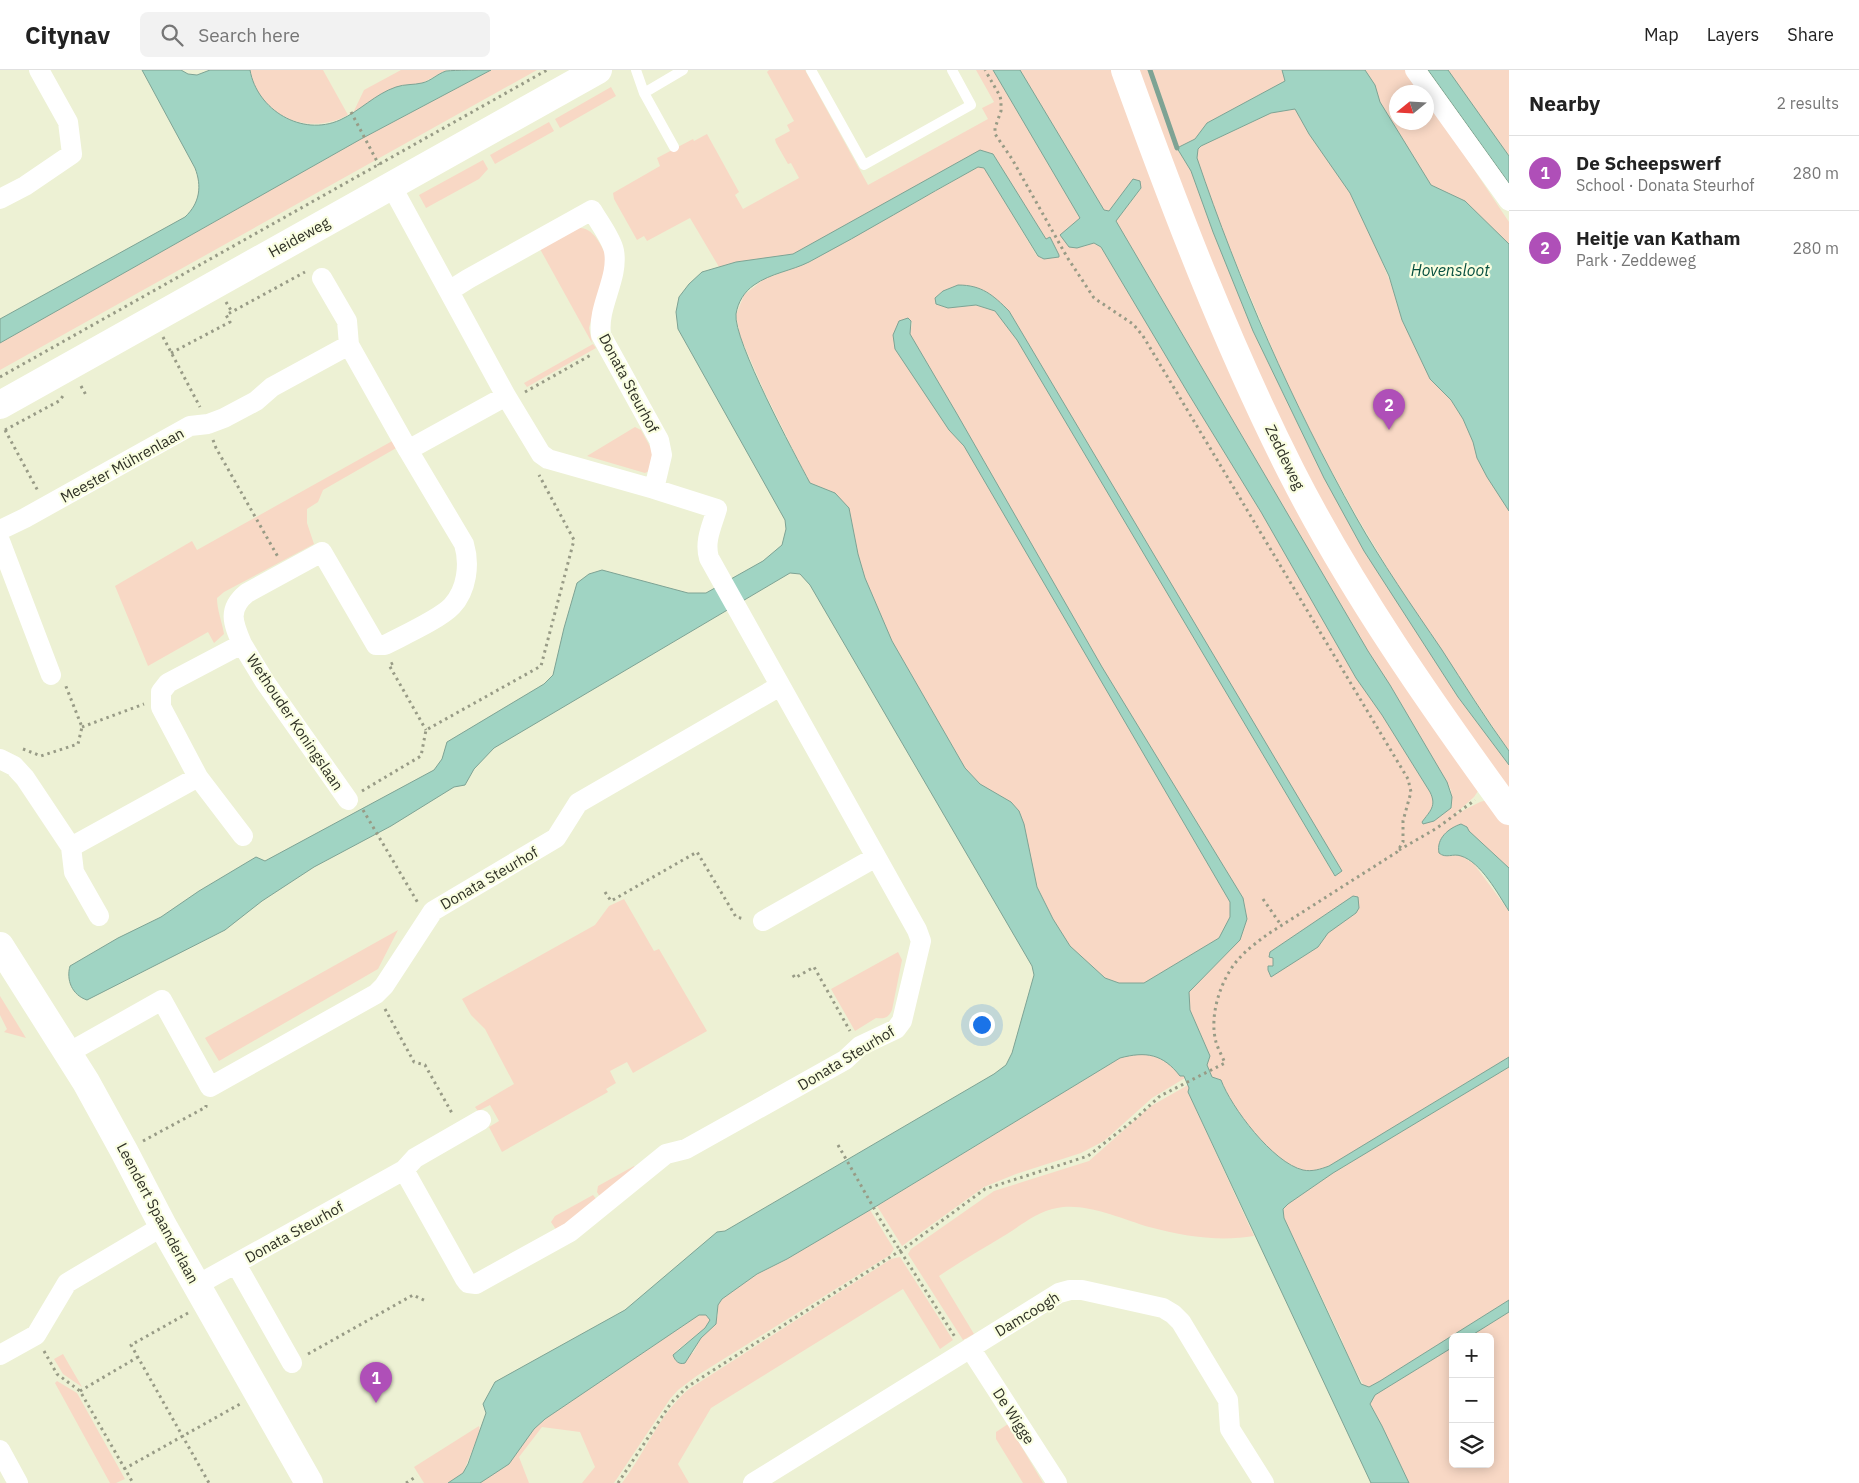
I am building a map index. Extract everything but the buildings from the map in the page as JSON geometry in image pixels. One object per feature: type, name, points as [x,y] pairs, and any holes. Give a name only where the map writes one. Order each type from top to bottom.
[{"type":"street","points":[[0,199],[25,186],[72,154],[68,122],[40,70]]},
{"type":"street","name":"Heideweg","points":[[1,416],[368,198],[392,187],[598,70]]},
{"type":"street","name":"Zeddeweg","points":[[1125,70],[1223,323],[1291,471],[1366,601],[1403,659],[1509,811]]},
{"type":"street","points":[[1416,70],[1509,201]]},
{"type":"street","points":[[392,187],[508,398],[541,454]]},
{"type":"street","name":"Donata Steurhof","points":[[449,291],[468,278],[592,210],[614,249],[615,265],[599,322],[601,335],[659,440],[662,455],[654,489]]},
{"type":"street","points":[[314,274],[347,321],[349,345],[464,544],[468,558],[467,570],[460,595],[452,606],[445,612],[385,645]]},
{"type":"street","name":"Meester Mührenlaan","points":[[0,530],[47,506],[190,426],[208,424],[256,401],[272,387],[349,345]]},
{"type":"street","points":[[408,450],[508,398]]},
{"type":"street","name":"Donata Steurhof","points":[[404,1170],[465,1279],[468,1283],[476,1284],[570,1232],[666,1154],[686,1149],[845,1060],[860,1046],[896,1029],[902,1021],[921,941],[917,930],[709,558],[706,549],[707,541],[717,509],[548,459],[541,454]]},
{"type":"street","points":[[0,541],[51,675]]},
{"type":"street","name":"Wethouder Koningslaan","points":[[355,804],[265,682],[242,644],[234,624],[234,610],[238,599],[322,552],[376,645],[385,645]]},
{"type":"street","name":"Wethouder Koningslaan","points":[[161,697],[161,692],[168,683],[242,644]]},
{"type":"street","name":"Donata Steurhof","points":[[210,1087],[376,994],[384,986],[433,911],[556,838],[578,802],[780,686]]},
{"type":"street","points":[[161,697],[161,707],[198,777],[243,836]]},
{"type":"street","points":[[0,759],[14,766],[25,778],[71,847],[74,872],[99,916]]},
{"type":"street","points":[[71,847],[198,777]]},
{"type":"street","points":[[763,921],[876,857]]},
{"type":"street","name":"Leendert Spaanderlaan","points":[[0,946],[68,1052],[124,1151],[163,1226],[309,1483]]},
{"type":"street","points":[[68,1052],[162,1000],[210,1087]]},
{"type":"street","name":"Donata Steurhof","points":[[202,1294],[236,1264],[404,1170],[415,1158],[481,1120]]},
{"type":"street","points":[[0,1355],[36,1335],[67,1283],[163,1226]]},
{"type":"street","name":"Donata Steurhof","points":[[236,1264],[292,1363]]},
{"type":"street","name":"Damcoogh","points":[[753,1483],[1059,1293],[1070,1290],[1082,1290],[1163,1308],[1174,1314],[1181,1322],[1228,1400],[1230,1428],[1264,1483]]},
{"type":"street","name":"De Wigge","points":[[967,1351],[1057,1483]]},
{"type":"street","points":[[0,1450],[18,1483]]},
{"type":"lane","points":[[636,70],[644,93],[674,147]]},
{"type":"lane","points":[[644,93],[683,70]]},
{"type":"lane","points":[[811,70],[864,165],[971,105],[952,70]]},
{"type":"path","name":"Heideweg","points":[[0,376],[547,70]]},
{"type":"path","points":[[985,70],[1001,101],[1001,111],[995,128],[995,134],[1012,159],[1067,257],[1094,298],[1133,324],[1143,336],[1408,779],[1411,792],[1403,820],[1403,842],[1397,852]]},
{"type":"path","points":[[351,112],[378,164]]},
{"type":"path","points":[[171,353],[230,322],[226,315],[314,274],[303,265]]},
{"type":"path","points":[[225,301],[232,312]]},
{"type":"path","points":[[162,336],[208,424],[216,448],[286,571]]},
{"type":"path","points":[[508,398],[607,346]]},
{"type":"path","points":[[81,386],[86,395]]},
{"type":"path","points":[[1,416],[47,506]]},
{"type":"path","points":[[426,730],[541,666],[574,540],[535,469],[541,454]]},
{"type":"path","points":[[385,645],[395,662],[389,666],[426,730],[421,756],[355,804],[378,837],[428,919]]},
{"type":"path","points":[[16,746],[41,756],[78,744],[82,727],[64,681],[51,675]]},
{"type":"path","points":[[82,727],[161,697]]},
{"type":"path","points":[[618,1483],[671,1403],[679,1393],[704,1375],[901,1250],[985,1189],[1088,1156],[1135,1119],[1151,1103],[1177,1086],[1225,1064],[1216,1041],[1214,1016],[1224,984],[1236,962],[1252,946],[1281,926],[1436,828],[1492,788]]},
{"type":"path","points":[[605,892],[611,901],[696,852],[736,917],[763,921]]},
{"type":"path","points":[[1264,898],[1281,926]]},
{"type":"path","points":[[793,975],[795,978],[814,967],[853,1037],[860,1046]]},
{"type":"path","points":[[376,994],[414,1062],[425,1065],[462,1131]]},
{"type":"path","points":[[124,1151],[206,1107],[210,1087]]},
{"type":"path","points":[[838,1145],[876,1213],[967,1351]]},
{"type":"path","points":[[202,1294],[131,1345],[209,1483]]},
{"type":"path","points":[[292,1363],[413,1295],[426,1301]]},
{"type":"path","points":[[36,1335],[57,1374],[80,1391],[131,1481],[124,1483]]},
{"type":"path","points":[[80,1391],[138,1357]]},
{"type":"path","points":[[124,1468],[258,1394]]},
{"type":"path","points":[[406,1483],[417,1476]]},
{"type":"shaded area","points":[[250,70],[323,70],[348,115],[333,121],[317,124],[302,123],[287,118],[263,100],[255,86]]},
{"type":"shaded area","points":[[401,70],[447,70],[420,84],[402,85],[353,113],[364,90]]},
{"type":"shaded area","points":[[491,70],[537,70],[0,370],[0,343],[361,139]]},
{"type":"shaded area","points":[[769,70],[805,70],[868,185],[988,119],[982,108],[994,102],[976,70],[993,70],[1080,218],[1061,235],[1082,247],[1094,243],[1101,247],[1261,512],[1356,678],[1382,715],[1430,792],[1433,805],[1422,822],[1434,821],[1452,807],[1451,790],[1116,221],[1141,189],[1133,179],[1109,211],[1104,211],[1020,70],[1115,70],[1182,250],[1478,791],[1454,815],[1487,800],[1492,803],[1509,826],[1509,868],[1467,827],[1438,848],[1441,855],[1460,855],[1474,864],[1509,911],[1509,1057],[1350,1155],[1321,1169],[1311,1171],[1298,1169],[1271,1150],[1258,1136],[1235,1106],[1221,1080],[1212,1077],[1207,1065],[1210,1056],[1195,1025],[1189,1001],[1189,992],[1240,940],[1247,919],[1243,898],[1102,667],[910,334],[912,323],[908,318],[895,349],[949,430],[964,446],[1230,902],[1230,917],[1219,938],[1144,983],[1119,983],[1105,978],[1070,947],[1037,887],[1011,802],[980,784],[965,768],[892,641],[865,578],[835,493],[810,483],[764,391],[740,336],[736,315],[744,295],[764,279],[808,263],[978,167],[984,167],[1037,256],[1049,238],[1046,239],[993,154],[793,254],[736,262],[719,267],[690,218],[647,241],[644,236],[637,240],[614,199],[613,193],[660,166],[657,158],[693,139],[694,141],[707,134],[739,192],[735,195],[743,209],[799,178],[791,163],[788,164],[776,143],[775,139],[790,131],[787,125],[794,121],[767,72]],"holes":[[[958,285],[986,294],[997,300],[1009,311],[1341,872],[1334,875],[1017,340],[995,311],[976,305],[948,308],[936,304],[935,298],[943,291]],[[1353,896],[1356,913],[1328,933],[1318,947],[1296,961],[1268,971],[1268,966],[1273,966],[1273,957],[1270,952]]]},
{"type":"shaded area","points":[[1135,70],[1282,70],[1285,81],[1207,123],[1195,139],[1177,148],[1191,171],[1213,232],[1253,331],[1324,478],[1458,697],[1509,765],[1509,795],[1339,539],[1258,380]]},
{"type":"shaded area","points":[[1323,70],[1407,70],[1417,85],[1389,85],[1389,130],[1434,130],[1434,110],[1509,222],[1509,405]]},
{"type":"shaded area","points":[[1448,70],[1509,70],[1509,156]]},
{"type":"shaded area","points":[[611,87],[616,96],[560,128],[555,119]]},
{"type":"shaded area","points":[[1295,109],[1350,193],[1373,240],[1430,379],[1451,400],[1463,419],[1493,486],[1509,503],[1509,751],[1400,589],[1315,441],[1282,372],[1192,158],[1201,146],[1271,113]]},
{"type":"shaded area","points":[[549,122],[554,131],[495,164],[490,155]]},
{"type":"shaded area","points":[[483,160],[488,169],[479,179],[426,208],[419,195]]},
{"type":"shaded area","points":[[576,228],[588,230],[600,243],[608,259],[589,328],[592,343],[540,249]]},
{"type":"shaded area","points":[[593,344],[596,348],[527,387],[524,383]]},
{"type":"shaded area","points":[[635,427],[641,430],[653,452],[649,471],[645,473],[587,456]]},
{"type":"shaded area","points":[[394,440],[398,447],[323,490],[318,502],[307,509],[307,523],[314,544],[224,592],[217,598],[224,634],[214,643],[208,632],[148,666],[115,586],[192,541],[197,550]]},
{"type":"shaded area","points":[[624,899],[654,951],[659,949],[707,1031],[633,1073],[627,1062],[610,1071],[616,1083],[606,1089],[608,1092],[502,1152],[489,1127],[499,1121],[490,1105],[478,1111],[475,1107],[514,1084],[485,1029],[471,1015],[462,999],[595,925],[609,906]]},
{"type":"shaded area","points":[[398,930],[378,969],[219,1061],[205,1038]]},
{"type":"shaded area","points":[[898,952],[902,960],[892,1010],[886,1017],[876,1018],[855,1031],[831,989]]},
{"type":"shaded area","points":[[0,996],[26,1038],[4,1032],[7,1029],[0,1015]]},
{"type":"shaded area","points":[[1136,1054],[1149,1055],[1161,1059],[1180,1075],[1184,1075],[1185,1078],[1152,1098],[1104,1141],[1081,1153],[1016,1174],[984,1187],[902,1246],[877,1206],[1120,1058]]},
{"type":"shaded area","points":[[1509,1067],[1509,1300],[1456,1333],[1449,1333],[1449,1338],[1380,1381],[1369,1387],[1364,1386],[1349,1359],[1341,1338],[1284,1218],[1283,1209],[1285,1206],[1333,1173]]},
{"type":"shaded area","points":[[1188,1085],[1188,1092],[1254,1236],[1214,1238],[1175,1233],[1079,1207],[1057,1208],[1043,1212],[939,1276],[974,1334],[963,1340],[908,1254],[911,1249],[994,1191],[1089,1161],[1151,1106]]},
{"type":"shaded area","points":[[634,1166],[636,1169],[600,1197],[597,1192],[598,1186]]},
{"type":"shaded area","points":[[593,1195],[597,1200],[557,1231],[551,1222],[555,1216]]},
{"type":"shaded area","points":[[870,1210],[894,1249],[890,1255],[698,1375],[678,1390],[614,1483],[582,1483],[595,1467],[580,1432],[542,1427],[519,1457],[529,1483],[480,1483],[509,1464],[534,1429],[545,1419],[699,1315],[706,1315],[710,1320],[705,1328],[675,1352],[693,1353],[701,1338],[713,1327],[718,1315],[718,1305],[722,1299],[757,1274],[787,1259]]},
{"type":"shaded area","points":[[900,1257],[953,1340],[940,1349],[903,1289],[711,1408],[678,1464],[689,1483],[622,1483],[669,1410],[689,1389],[891,1259]]},
{"type":"shaded area","points":[[1509,1312],[1509,1483],[1409,1483],[1370,1403],[1375,1395],[1449,1349],[1449,1468],[1494,1468],[1494,1333],[1475,1333]]},
{"type":"shaded area","points":[[63,1354],[82,1387],[63,1374],[54,1359]]},
{"type":"shaded area","points":[[57,1381],[77,1393],[125,1479],[116,1483],[110,1483],[55,1383]]},
{"type":"shaded area","points":[[1008,1424],[1043,1483],[1023,1483],[996,1439],[996,1432]]},
{"type":"shaded area","points":[[479,1426],[480,1431],[463,1473],[448,1483],[424,1483],[414,1467]]},
{"type":"water","points":[[142,70],[181,70],[188,74],[197,75],[210,70],[250,70],[254,84],[272,108],[283,116],[311,125],[326,124],[340,120],[388,90],[399,86],[419,84],[446,71],[491,70],[361,139],[0,343],[0,319],[185,217],[194,206],[199,188],[195,168]]},
{"type":"water","points":[[993,70],[1020,70],[1104,210],[1109,211],[1133,179],[1140,181],[1141,188],[1116,221],[1447,782],[1452,797],[1451,808],[1434,821],[1423,824],[1422,822],[1433,805],[1430,792],[1382,715],[1356,678],[1261,512],[1101,247],[1094,243],[1077,248],[1069,247],[1060,235],[1080,218]]},
{"type":"water","name":"Hovensloot","points":[[1282,70],[1365,70],[1375,85],[1380,102],[1389,117],[1389,130],[1397,130],[1431,185],[1465,201],[1509,244],[1509,511],[1477,458],[1473,442],[1463,419],[1451,400],[1430,379],[1402,320],[1389,276],[1350,193],[1309,134],[1295,109],[1271,113],[1198,149],[1197,158],[1249,296],[1310,430],[1376,551],[1509,751],[1509,765],[1458,697],[1364,551],[1324,478],[1253,331],[1213,232],[1191,171],[1177,148],[1195,139],[1207,123],[1285,81]]},
{"type":"water","points":[[1428,70],[1448,70],[1509,156],[1509,183]]},
{"type":"water","points":[[980,150],[993,154],[1046,239],[1050,237],[1059,255],[1059,257],[1044,259],[1038,256],[984,168],[978,167],[809,262],[761,281],[747,291],[738,305],[736,314],[738,328],[754,372],[810,483],[835,493],[849,508],[865,578],[892,641],[965,768],[980,784],[1011,802],[1019,811],[1024,824],[1037,887],[1053,919],[1070,946],[1105,978],[1119,983],[1144,983],[1219,938],[1230,917],[1230,902],[964,446],[949,430],[895,349],[893,335],[899,321],[908,318],[911,321],[910,334],[1102,667],[1243,898],[1247,919],[1240,940],[1189,992],[1190,1010],[1210,1056],[1207,1065],[1212,1077],[1221,1080],[1234,1104],[1254,1132],[1279,1157],[1291,1165],[1306,1171],[1326,1167],[1509,1057],[1509,1067],[1333,1173],[1283,1209],[1284,1218],[1361,1384],[1369,1387],[1449,1338],[1449,1349],[1375,1395],[1370,1404],[1409,1483],[1371,1483],[1188,1092],[1189,1088],[1184,1076],[1180,1076],[1160,1059],[1153,1056],[1138,1055],[1120,1058],[870,1210],[787,1259],[757,1274],[722,1299],[718,1305],[716,1324],[701,1338],[685,1363],[678,1362],[673,1355],[705,1328],[710,1320],[706,1315],[699,1315],[545,1419],[534,1429],[509,1464],[480,1483],[448,1483],[463,1473],[468,1464],[486,1413],[483,1404],[495,1382],[625,1310],[717,1232],[725,1231],[994,1074],[1006,1065],[1012,1053],[1034,975],[1032,966],[810,585],[800,574],[790,573],[494,748],[474,769],[465,785],[454,787],[391,826],[314,867],[262,901],[225,930],[87,1000],[77,995],[71,986],[69,977],[70,966],[118,938],[161,917],[199,891],[256,857],[265,861],[434,770],[442,759],[447,742],[544,684],[553,675],[577,583],[589,574],[602,570],[688,593],[706,593],[763,561],[782,545],[786,529],[785,520],[678,329],[676,312],[679,297],[702,272],[736,262],[793,254]]},
{"type":"water","points":[[958,285],[974,287],[986,292],[1009,311],[1342,871],[1335,876],[1017,340],[995,311],[976,305],[948,308],[936,304],[935,298],[943,291]]},
{"type":"water","points":[[1461,824],[1467,827],[1509,868],[1509,911],[1488,879],[1468,859],[1455,855],[1444,856],[1439,853],[1439,843],[1444,834]]},
{"type":"water","points":[[1353,896],[1358,897],[1359,908],[1356,913],[1328,933],[1318,947],[1271,977],[1268,966],[1273,966],[1273,958],[1269,957],[1270,952]]},
{"type":"water","points":[[1509,1300],[1509,1312],[1475,1333],[1456,1333]]},
{"type":"waterway","points":[[1150,70],[1177,148]]},
{"type":"place","name":"Heitje van Katham","points":[[1389,430]]},
{"type":"place","name":"De Scheepswerf","points":[[376,1403]]}]
